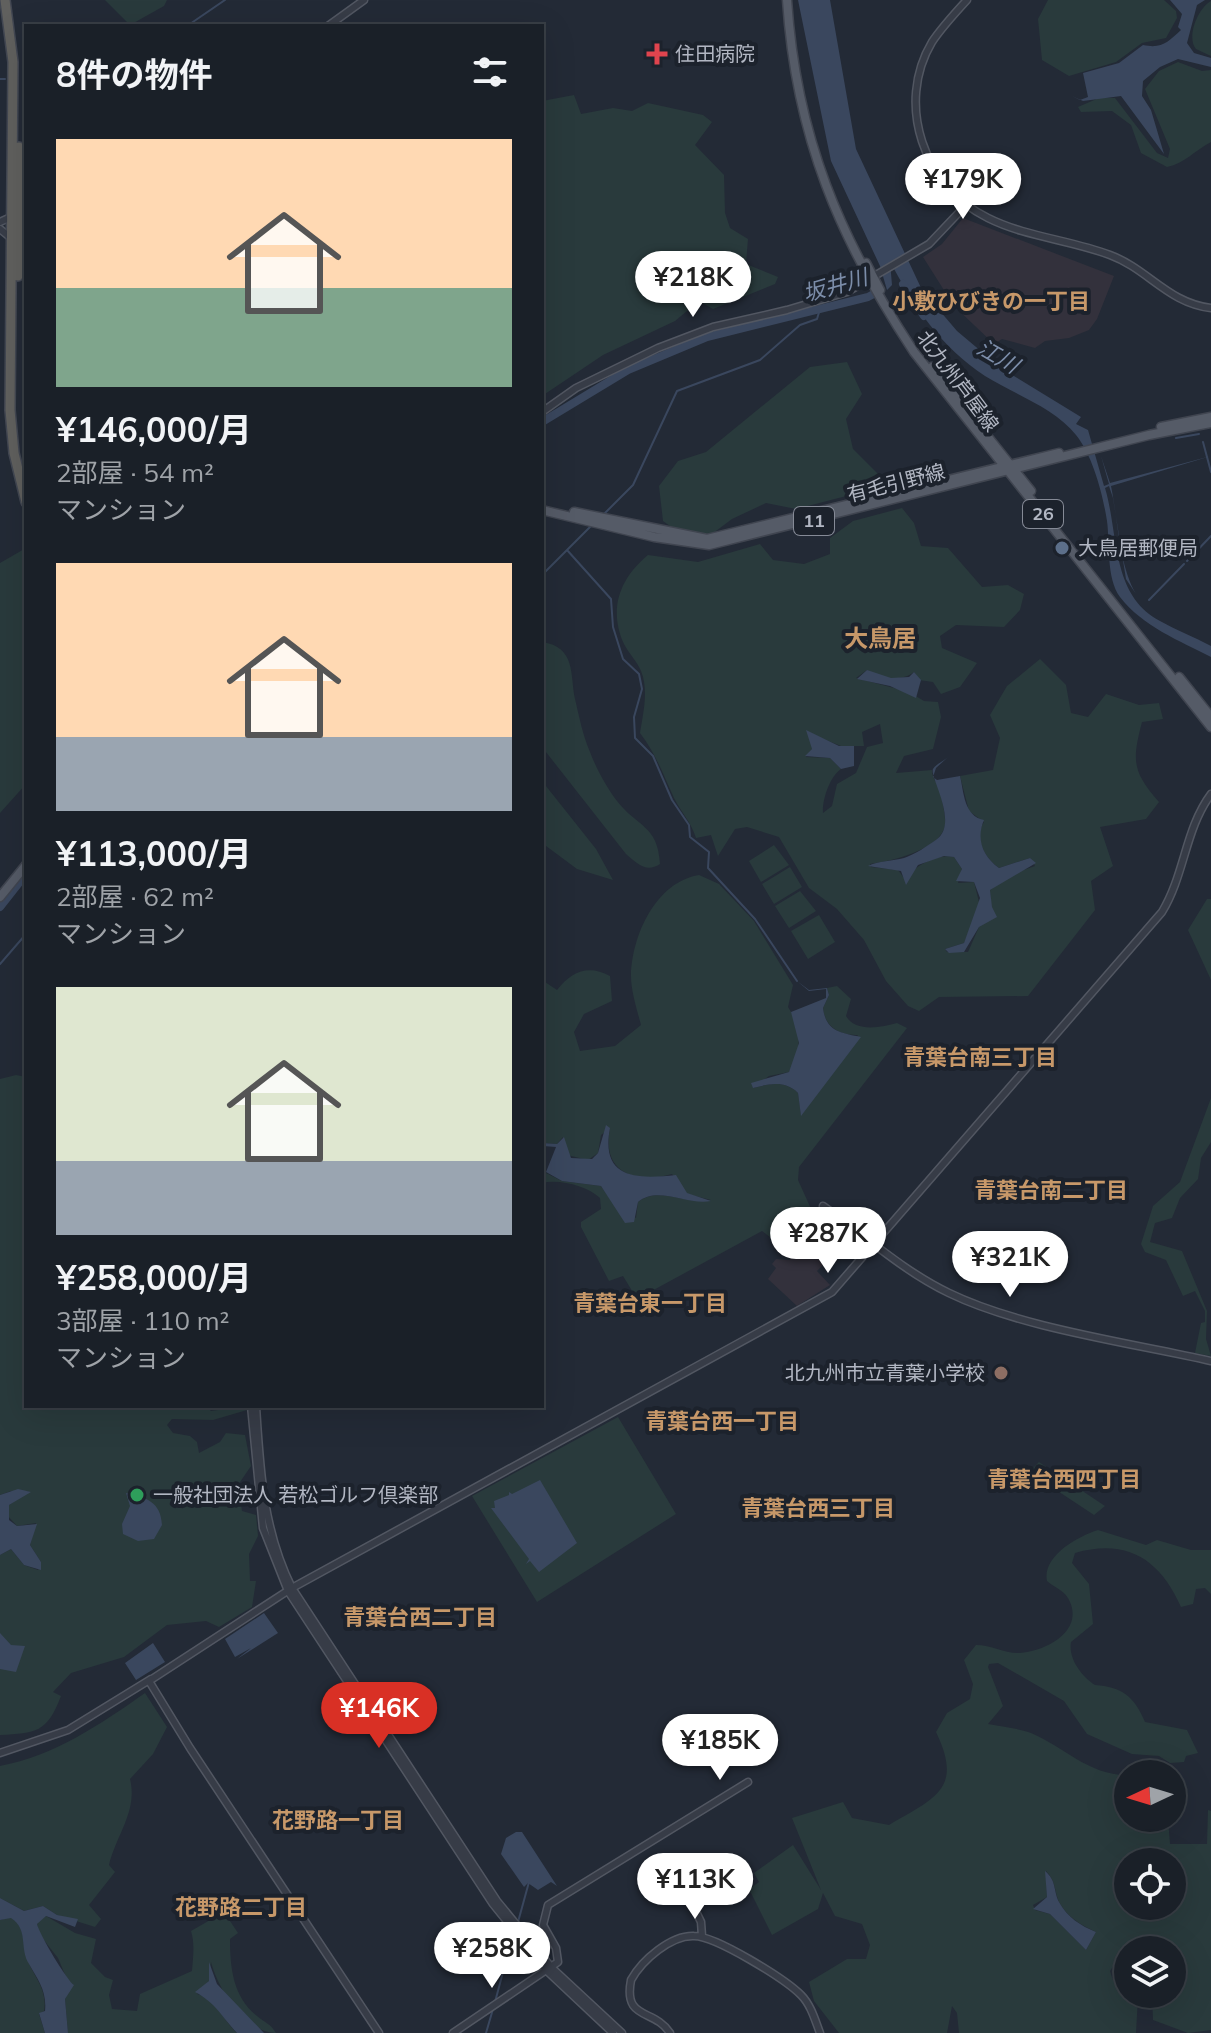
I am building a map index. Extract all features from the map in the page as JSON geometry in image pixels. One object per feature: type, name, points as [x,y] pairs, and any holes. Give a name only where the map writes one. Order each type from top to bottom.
[{"type":"highway","points":[[7,0],[18,61],[15,410],[24,471]]},
{"type":"highway","points":[[19,213],[11,238],[10,410],[14,453],[24,494]]},
{"type":"main road","name":"北九州芦屋線","points":[[789,0],[817,166],[882,299],[914,352],[1211,717]]},
{"type":"main road","name":"有毛引野線","points":[[544,508],[678,542],[709,545],[1107,443],[1211,420]]},
{"type":"main road","name":"北九州芦屋線","points":[[1009,469],[1211,727]]},
{"type":"main road","points":[[0,897],[24,867]]},
{"type":"street","points":[[331,24],[364,0]]},
{"type":"street","points":[[967,0],[932,43],[920,72],[916,104],[919,132],[939,177],[966,205],[1000,223],[1110,255],[1167,294],[1211,308]]},
{"type":"street","points":[[544,411],[576,388],[658,348],[713,327],[836,295],[874,281],[946,230],[966,205]]},
{"type":"street","points":[[0,222],[19,213]]},
{"type":"street","points":[[0,229],[11,238]]},
{"type":"street","points":[[0,1753],[68,1730],[290,1589],[801,1312],[832,1292],[1162,912],[1182,869],[1192,826],[1211,794]]},
{"type":"street","points":[[823,1206],[918,1276],[980,1305],[1211,1361]]},
{"type":"street","points":[[253,1408],[263,1528],[290,1589],[493,1904],[549,1969],[613,2033]]},
{"type":"street","points":[[151,1679],[150,1687],[379,2033]]},
{"type":"street","points":[[453,2033],[549,1969],[558,1955],[543,1925],[548,1905],[748,1782]]},
{"type":"street","points":[[687,1893],[701,1922],[702,1936]]},
{"type":"street","points":[[670,2033],[661,2022],[636,2010],[629,1998],[631,1980],[669,1943],[686,1936],[702,1936],[793,1988],[808,2003],[820,2033]]},
{"type":"street","points":[[549,1969],[622,2033]]},
{"type":"shaded area","points":[[105,0],[167,0],[164,6],[129,24]]},
{"type":"shaded area","points":[[1048,0],[1164,0],[1176,11],[1177,18],[1166,38],[1142,43],[1116,62],[1069,76],[1042,60],[1038,19]]},
{"type":"shaded area","points":[[1211,1],[1211,56],[1196,49],[1192,37],[1198,16]]},
{"type":"shaded area","points":[[1178,62],[1202,71],[1211,70],[1211,142],[1179,163],[1167,167],[1141,153],[1131,125],[1112,111],[1081,112],[1078,107],[1099,98],[1115,98],[1157,153],[1168,158],[1170,149],[1145,89],[1159,71]]},
{"type":"shaded area","points":[[574,95],[581,114],[613,108],[632,111],[648,103],[703,115],[712,122],[695,145],[724,175],[725,213],[730,228],[748,239],[746,264],[778,277],[775,284],[713,309],[699,301],[675,321],[603,355],[544,395],[544,101]]},
{"type":"shaded area","points":[[963,218],[1114,276],[1097,319],[1089,330],[1069,338],[1045,341],[1035,348],[1002,339],[994,344],[954,306],[923,257],[942,244]]},
{"type":"shaded area","points":[[847,362],[862,394],[846,419],[853,449],[889,485],[796,509],[766,503],[732,519],[712,534],[677,531],[663,521],[659,486],[678,461],[706,452],[810,367]]},
{"type":"shaded area","points":[[902,508],[914,523],[921,546],[948,548],[982,587],[1008,585],[1024,594],[1020,610],[1004,627],[956,625],[940,636],[942,648],[977,663],[960,687],[941,694],[933,682],[919,680],[914,672],[890,678],[867,670],[856,678],[909,692],[924,701],[938,702],[941,717],[933,749],[904,756],[896,773],[932,770],[941,793],[945,825],[935,841],[925,848],[870,864],[871,867],[898,870],[904,878],[934,859],[954,857],[962,869],[958,883],[974,882],[980,906],[964,943],[945,949],[947,952],[968,952],[979,927],[992,917],[990,890],[1010,875],[1035,866],[1030,858],[999,868],[989,859],[980,841],[984,822],[969,811],[960,776],[993,770],[1000,738],[990,715],[1007,686],[1040,659],[1066,685],[1071,713],[1088,717],[1106,694],[1139,705],[1159,703],[1163,719],[1142,722],[1136,756],[1139,773],[1159,802],[1146,819],[1100,827],[1113,866],[1091,881],[1095,910],[1028,996],[939,997],[919,1011],[908,1006],[886,981],[864,940],[837,909],[809,888],[779,837],[747,827],[735,829],[718,856],[711,835],[696,838],[655,756],[640,733],[645,686],[639,667],[624,644],[617,619],[624,584],[638,564],[648,555],[698,562],[760,544],[773,560],[804,564],[830,554],[830,538],[853,521]],"holes":[[[880,724],[883,743],[867,747],[856,773],[837,784],[832,806],[823,813],[828,789],[841,769],[830,758],[806,757],[812,749],[811,734],[841,746],[864,746],[862,732]]]},
{"type":"shaded area","points":[[24,549],[24,786],[0,813],[0,563]]},
{"type":"shaded area","points":[[544,643],[553,645],[566,656],[581,726],[595,765],[617,801],[651,834],[660,864],[646,867],[626,854],[544,750]]},
{"type":"shaded area","points":[[544,784],[596,849],[613,880],[577,869],[544,844]]},
{"type":"shaded area","points":[[774,845],[789,865],[761,882],[749,861]]},
{"type":"shaded area","points":[[790,867],[802,887],[774,904],[762,884]]},
{"type":"shaded area","points":[[699,875],[719,884],[754,921],[793,985],[788,1007],[799,1039],[793,1064],[789,1072],[769,1076],[753,1088],[777,1084],[788,1086],[798,1093],[801,1114],[858,1035],[840,1032],[827,1021],[823,1008],[829,995],[827,988],[837,986],[851,999],[846,1016],[856,1025],[870,1027],[897,1023],[907,1028],[799,1167],[798,1180],[817,1222],[787,1250],[762,1231],[637,1299],[623,1276],[609,1281],[581,1227],[581,1222],[601,1209],[600,1198],[573,1184],[544,1183],[544,1172],[562,1181],[601,1186],[613,1203],[636,1218],[638,1202],[646,1197],[664,1195],[711,1200],[687,1194],[672,1174],[645,1178],[624,1172],[611,1155],[610,1128],[601,1135],[598,1153],[588,1160],[567,1155],[563,1137],[557,1144],[544,1143],[544,981],[557,990],[574,974],[587,970],[610,976],[612,1001],[584,1014],[574,1032],[580,1051],[615,1046],[641,1025],[631,976],[632,960],[642,928],[659,899],[684,880]]},
{"type":"shaded area","points":[[800,891],[816,911],[789,928],[775,906]]},
{"type":"shaded area","points":[[1207,899],[1211,899],[1211,980],[1188,930]]},
{"type":"shaded area","points":[[819,915],[835,942],[808,959],[791,931]]},
{"type":"shaded area","name":"一般社団法人 若松ゴルフ倶楽部","points":[[24,1077],[24,1408],[208,1408],[211,1411],[246,1408],[213,1420],[172,1419],[167,1425],[173,1433],[190,1436],[197,1442],[199,1453],[220,1442],[226,1433],[245,1435],[251,1466],[238,1485],[242,1511],[256,1515],[258,1536],[249,1554],[250,1581],[256,1581],[252,1607],[219,1627],[206,1621],[167,1625],[124,1657],[71,1673],[53,1692],[61,1696],[45,1724],[31,1732],[0,1735],[0,1555],[11,1549],[24,1565],[38,1570],[41,1562],[30,1545],[36,1523],[17,1526],[7,1515],[9,1505],[29,1491],[11,1491],[0,1495],[0,1079]]},
{"type":"shaded area","points":[[1211,1098],[1211,1142],[1201,1158],[1198,1179],[1180,1198],[1172,1218],[1155,1223],[1150,1242],[1182,1251],[1207,1311],[1206,1339],[1211,1356],[1195,1353],[1201,1323],[1205,1322],[1205,1311],[1195,1291],[1183,1296],[1166,1260],[1145,1252],[1141,1244],[1153,1206],[1180,1182]]},
{"type":"shaded area","points":[[809,1246],[827,1261],[817,1271],[830,1285],[797,1306],[768,1279],[776,1268],[772,1264],[776,1259],[789,1260]]},
{"type":"shaded area","points":[[618,1417],[676,1514],[537,1602],[472,1496]]},
{"type":"shaded area","points":[[1039,1462],[1105,1506],[1094,1515],[1029,1472]]},
{"type":"shaded area","points":[[1098,1530],[1146,1545],[1157,1540],[1191,1550],[1211,1550],[1211,1594],[1205,1588],[1196,1589],[1193,1604],[1181,1607],[1173,1591],[1152,1565],[1126,1551],[1111,1548],[1075,1553],[1072,1563],[1089,1584],[1093,1624],[1071,1642],[1077,1666],[1095,1685],[1126,1694],[1145,1722],[1187,1730],[1198,1753],[1186,1756],[1185,1760],[1165,1760],[1159,1756],[1132,1754],[1087,1734],[1064,1701],[998,1663],[989,1664],[988,1667],[1003,1706],[988,1724],[1031,1733],[1089,1766],[1114,1774],[1114,1832],[1169,1832],[1170,1844],[1207,1844],[1208,1810],[1211,1811],[1211,2030],[1188,2033],[1153,2020],[1153,2008],[1186,2008],[1186,1936],[1114,1936],[1114,1965],[1110,1971],[1114,1982],[1114,2008],[1137,2008],[1136,2033],[959,2033],[957,2013],[952,2006],[947,2033],[839,2033],[814,2001],[809,1982],[847,1959],[866,1959],[870,1945],[862,1924],[835,1916],[823,1893],[818,1909],[772,1935],[749,1889],[759,1882],[754,1873],[793,1845],[821,1890],[792,1818],[843,1802],[852,1818],[889,1825],[940,1790],[947,1767],[936,1732],[947,1713],[970,1699],[973,1684],[964,1660],[976,1645],[1014,1653],[1030,1651],[1050,1644],[1066,1631],[1073,1613],[1070,1602],[1063,1592],[1047,1581],[1047,1572],[1055,1556],[1071,1543]],"holes":[[[1046,1871],[1066,1912],[1096,1932],[1086,1950],[1050,1914],[1035,1910],[1033,1905],[1047,1897]]]},
{"type":"shaded area","points":[[145,1693],[167,1727],[153,1754],[130,1779],[129,1812],[109,1865],[115,1872],[89,1905],[101,1919],[95,1927],[57,1915],[43,1906],[24,1911],[0,1898],[0,1766],[58,1747]]},
{"type":"shaded area","points":[[224,1912],[238,1933],[230,1939],[232,1971],[238,1991],[249,2008],[276,2033],[254,2026],[234,2008],[211,1962],[209,1981],[197,1994],[214,2005],[237,2033],[68,2033],[65,1999],[69,1984],[58,1958],[39,1934],[37,1924],[41,1917],[46,1916],[75,1933],[96,1939],[91,1963],[105,1977],[113,1980],[109,1995],[112,2009],[137,2011],[140,1994],[192,1971],[191,1931]]},
{"type":"shaded area","points":[[11,1917],[21,1931],[27,1958],[42,1989],[45,2003],[44,2011],[39,2014],[45,2033],[0,2033],[0,1920]]},
{"type":"water","points":[[798,0],[830,0],[856,149],[922,290],[957,331],[1001,368],[1081,417],[1076,424],[1088,430],[1104,486],[1109,484],[1101,456],[1110,483],[1211,456],[1111,486],[1113,497],[1109,486],[1105,488],[1119,562],[1133,596],[1144,610],[1160,621],[1211,646],[1211,657],[1150,625],[1120,597],[1112,580],[1107,521],[1100,488],[1076,435],[1057,417],[985,376],[955,353],[919,310],[890,261],[892,285],[887,290],[880,266],[831,161]]},
{"type":"water","points":[[1170,0],[1205,0],[1197,5],[1187,43],[1194,53],[1211,58],[1211,67],[1178,59],[1160,67],[1143,81],[1142,96],[1151,110],[1164,154],[1121,96],[1080,100],[1088,97],[1083,73],[1119,63],[1143,45],[1164,44],[1181,30],[1178,27],[1182,14]]},
{"type":"water","points":[[1122,551],[1126,570],[1136,594],[1126,579]]},
{"type":"water","points":[[867,670],[891,678],[909,677],[914,672],[921,680],[916,698],[890,686],[857,679]]},
{"type":"water","points":[[806,730],[839,746],[854,746],[854,766],[841,769],[830,758],[805,756],[812,749]]},
{"type":"water","points":[[960,776],[969,809],[977,818],[984,820],[982,846],[999,868],[1030,858],[1036,863],[990,890],[997,917],[979,927],[964,952],[949,953],[945,949],[964,943],[980,898],[974,882],[956,881],[962,869],[954,857],[944,856],[918,865],[906,885],[901,871],[868,866],[912,855],[937,839],[943,831],[944,811],[934,778]]},
{"type":"water","points":[[797,981],[809,990],[827,988],[829,995],[823,1008],[831,1027],[861,1037],[801,1116],[798,1093],[793,1089],[777,1084],[753,1088],[751,1083],[789,1072],[799,1043],[791,1012],[826,998],[826,989],[809,991]]},
{"type":"water","points":[[606,1125],[610,1128],[608,1145],[616,1167],[636,1176],[676,1175],[687,1193],[711,1201],[655,1195],[646,1197],[638,1202],[634,1222],[625,1223],[601,1186],[562,1181],[546,1172],[556,1147],[544,1146],[544,1143],[557,1144],[564,1137],[571,1158],[592,1159],[598,1153]]},
{"type":"water","points":[[540,1480],[577,1543],[539,1572],[530,1561],[526,1564],[529,1559],[491,1508],[495,1508],[494,1501],[509,1495],[509,1492],[512,1494]]},
{"type":"water","points":[[18,1489],[31,1492],[9,1505],[9,1520],[17,1526],[37,1524],[30,1545],[41,1562],[41,1570],[24,1565],[11,1549],[0,1555],[0,1495]]},
{"type":"water","points":[[126,1493],[146,1499],[159,1511],[162,1525],[154,1539],[138,1541],[123,1534],[122,1524],[130,1506]]},
{"type":"water","points":[[264,1613],[278,1633],[237,1659],[251,1648],[235,1657],[225,1639]]},
{"type":"water","points":[[0,1633],[11,1645],[25,1646],[16,1672],[0,1669]]},
{"type":"water","points":[[153,1643],[165,1662],[136,1680],[125,1663]]},
{"type":"water","points":[[522,1832],[557,1886],[551,1882],[538,1890],[528,1883],[524,1887],[501,1854],[506,1838]]},
{"type":"water","points":[[1045,1871],[1066,1912],[1096,1932],[1086,1950],[1050,1914],[1033,1909],[1047,1897]]},
{"type":"water","points":[[0,1898],[24,1911],[43,1906],[57,1915],[78,1919],[75,1927],[46,1916],[37,1924],[54,1957],[74,1985],[65,1999],[68,2033],[45,2033],[39,2013],[45,2011],[43,1992],[26,1958],[20,1928],[11,1918],[0,1920]]},
{"type":"water","points":[[209,1962],[217,1984],[264,2033],[237,2033],[213,2005],[195,1992],[209,1981]]},
{"type":"waterway","points":[[190,24],[225,0]]},
{"type":"waterway","points":[[0,79],[5,79]]},
{"type":"waterway","name":"江川","points":[[903,284],[924,316]]},
{"type":"waterway","name":"坂井川","points":[[544,421],[628,370],[707,337],[868,297],[881,290]]},
{"type":"waterway","points":[[603,515],[633,485],[677,391],[760,360],[800,325],[817,319],[820,309]]},
{"type":"waterway","points":[[1176,438],[1199,434]]},
{"type":"waterway","points":[[1203,442],[1211,472]]},
{"type":"waterway","points":[[544,573],[592,525]]},
{"type":"waterway","points":[[1187,561],[1211,536]]},
{"type":"waterway","points":[[567,550],[611,599],[613,627],[623,659],[639,674],[642,689],[634,717],[635,738],[653,756],[672,800],[689,825],[690,837],[709,852],[708,868],[755,919],[797,981]]},
{"type":"waterway","points":[[1149,600],[1184,564]]},
{"type":"waterway","name":"坂井川","points":[[0,907],[24,877]]},
{"type":"waterway","points":[[0,964],[24,936]]},
{"type":"waterway","points":[[518,1922],[529,1882]]},
{"type":"waterway","points":[[495,2002],[514,1931]]},
{"type":"waterway","points":[[486,2033],[493,2009]]},
{"type":"place","name":"住田病院","points":[[657,54]]},
{"type":"place","name":"大鳥居郵便局","points":[[1062,548]]},
{"type":"place","name":"北九州市立青葉小学校","points":[[1001,1373]]},
{"type":"place","name":"一般社団法人 若松ゴルフ倶楽部","points":[[137,1495]]},
{"type":"district","name":"小敷ひびきの一丁目","points":[[991,301]]},
{"type":"district","name":"大鳥居","points":[[880,639]]},
{"type":"district","name":"青葉台南三丁目","points":[[980,1057]]},
{"type":"district","name":"青葉台南二丁目","points":[[1051,1190]]},
{"type":"district","name":"青葉台東一丁目","points":[[650,1303]]},
{"type":"district","name":"青葉台西一丁目","points":[[722,1421]]},
{"type":"district","name":"青葉台西四丁目","points":[[1064,1479]]},
{"type":"district","name":"青葉台西三丁目","points":[[818,1508]]},
{"type":"district","name":"青葉台西二丁目","points":[[420,1617]]},
{"type":"district","name":"花野路一丁目","points":[[338,1820]]},
{"type":"district","name":"花野路二丁目","points":[[241,1907]]}]
